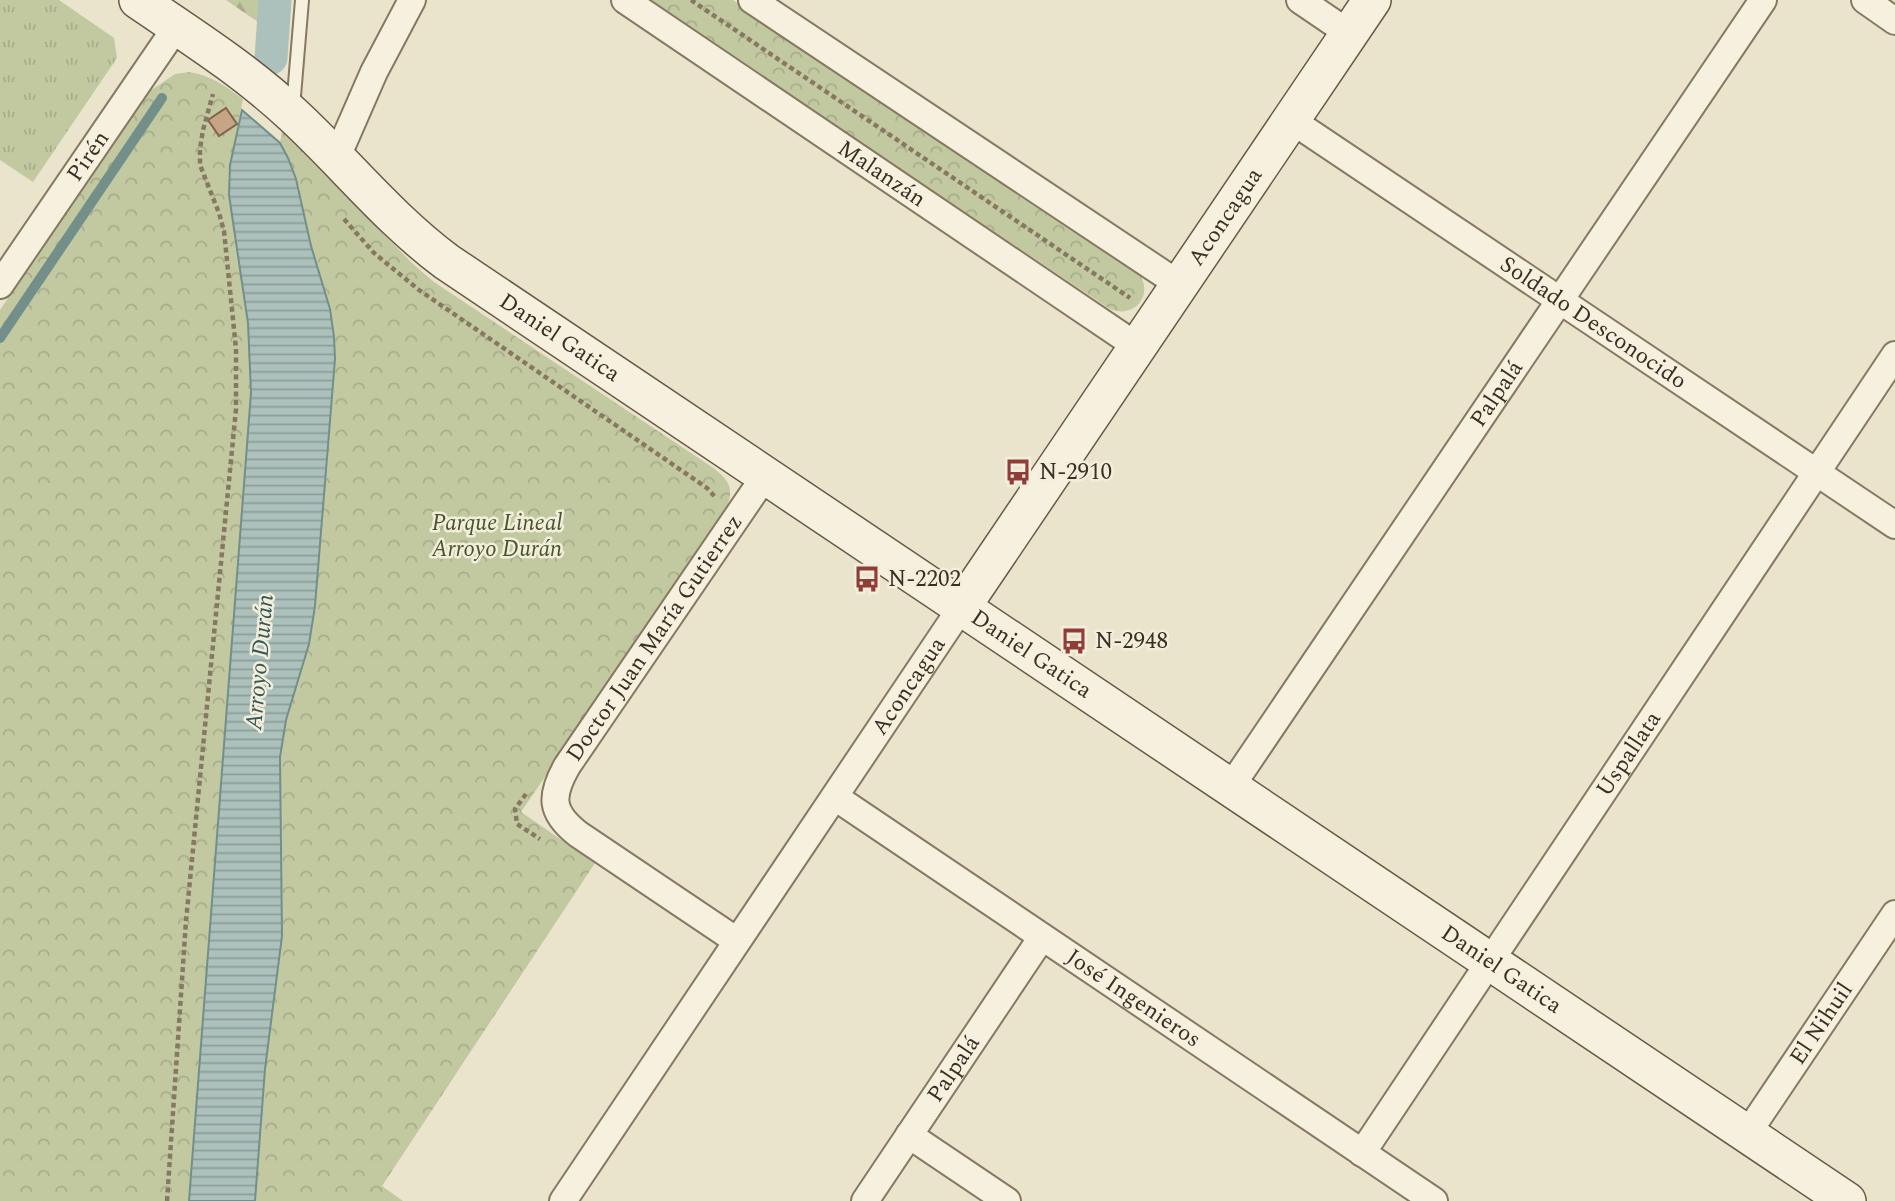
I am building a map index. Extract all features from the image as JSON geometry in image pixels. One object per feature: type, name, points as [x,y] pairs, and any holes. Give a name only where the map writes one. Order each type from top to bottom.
[{"type":"main road","name":"Daniel Gatica","points":[[138,0],[222,59],[293,114],[401,225],[424,245],[1847,1201]]},
{"type":"main road","name":"Aconcagua","points":[[961,608],[1373,0]]},
{"type":"street","points":[[336,159],[374,72],[412,0]]},
{"type":"street","name":"Malanzán","points":[[625,0],[1138,347]]},
{"type":"street","points":[[752,0],[1180,285]]},
{"type":"street","points":[[1300,0],[1350,34]]},
{"type":"street","name":"Palpalá","points":[[1230,788],[1763,0]]},
{"type":"street","points":[[1865,0],[1895,20]]},
{"type":"street","name":"Pirén","points":[[0,285],[177,26]]},
{"type":"street","name":"Soldado Desconocido","points":[[1291,120],[1895,525]]},
{"type":"street","name":"Uspallata","points":[[1362,1153],[1895,355]]},
{"type":"street","name":"Doctor Juan María Gutierrez","points":[[737,942],[578,834],[559,815],[555,803],[556,790],[567,766],[765,476]]},
{"type":"street","name":"Aconcagua","points":[[562,1201],[961,608]]},
{"type":"street","name":"José Ingenieros","points":[[835,797],[1434,1201]]},
{"type":"street","name":"El Nihuil","points":[[1747,1134],[1895,914]]},
{"type":"street","name":"Palpalá","points":[[865,1201],[1042,937]]},
{"type":"street","points":[[909,1135],[1007,1201]]},
{"type":"lane","points":[[293,114],[302,0]]},
{"type":"path","points":[[691,0],[1140,304]]},
{"type":"path","points":[[167,1201],[186,921],[238,378],[223,231],[219,213],[200,165],[203,130],[222,59]]},
{"type":"path","points":[[341,215],[358,238],[410,284],[707,488],[718,500],[719,507]]},
{"type":"path","points":[[531,786],[515,809],[517,824],[539,839],[549,840]]},
{"type":"green space","points":[[0,0],[59,0],[114,38],[117,58],[33,182],[0,160]]},
{"type":"green space","points":[[226,0],[287,0],[284,40]]},
{"type":"green space","points":[[647,0],[733,0],[1136,270],[1144,286],[1141,302],[1128,310],[1110,309]]},
{"type":"green space","points":[[189,72],[211,78],[243,99],[230,165],[229,195],[248,323],[251,393],[189,1201],[0,1201],[0,310],[147,93],[175,74]]},
{"type":"green space","name":"Parque Lineal Arroyo Durán","points":[[282,130],[412,263],[434,282],[712,467],[725,479],[730,490],[721,519],[521,812],[595,863],[382,1186],[403,1201],[255,1201],[265,1069],[282,936],[280,757],[286,720],[309,644],[315,606],[335,359],[330,309],[311,246],[296,179],[280,143]]},
{"type":"water","points":[[242,110],[280,143],[296,179],[311,246],[330,309],[335,359],[315,606],[309,644],[286,720],[280,757],[282,936],[265,1069],[255,1201],[189,1201],[251,393],[248,323],[229,195],[230,165]]},
{"type":"building","points":[[226,108],[237,124],[219,136],[208,120]]},
{"type":"waterway","name":"Arroyo Durán","points":[[271,58],[275,0]]},
{"type":"waterway","points":[[0,338],[162,98]]},
{"type":"place","name":"N-2910","points":[[1018,472]]},
{"type":"place","name":"N-2202","points":[[867,579]]},
{"type":"place","name":"N-2948","points":[[1074,641]]}]
